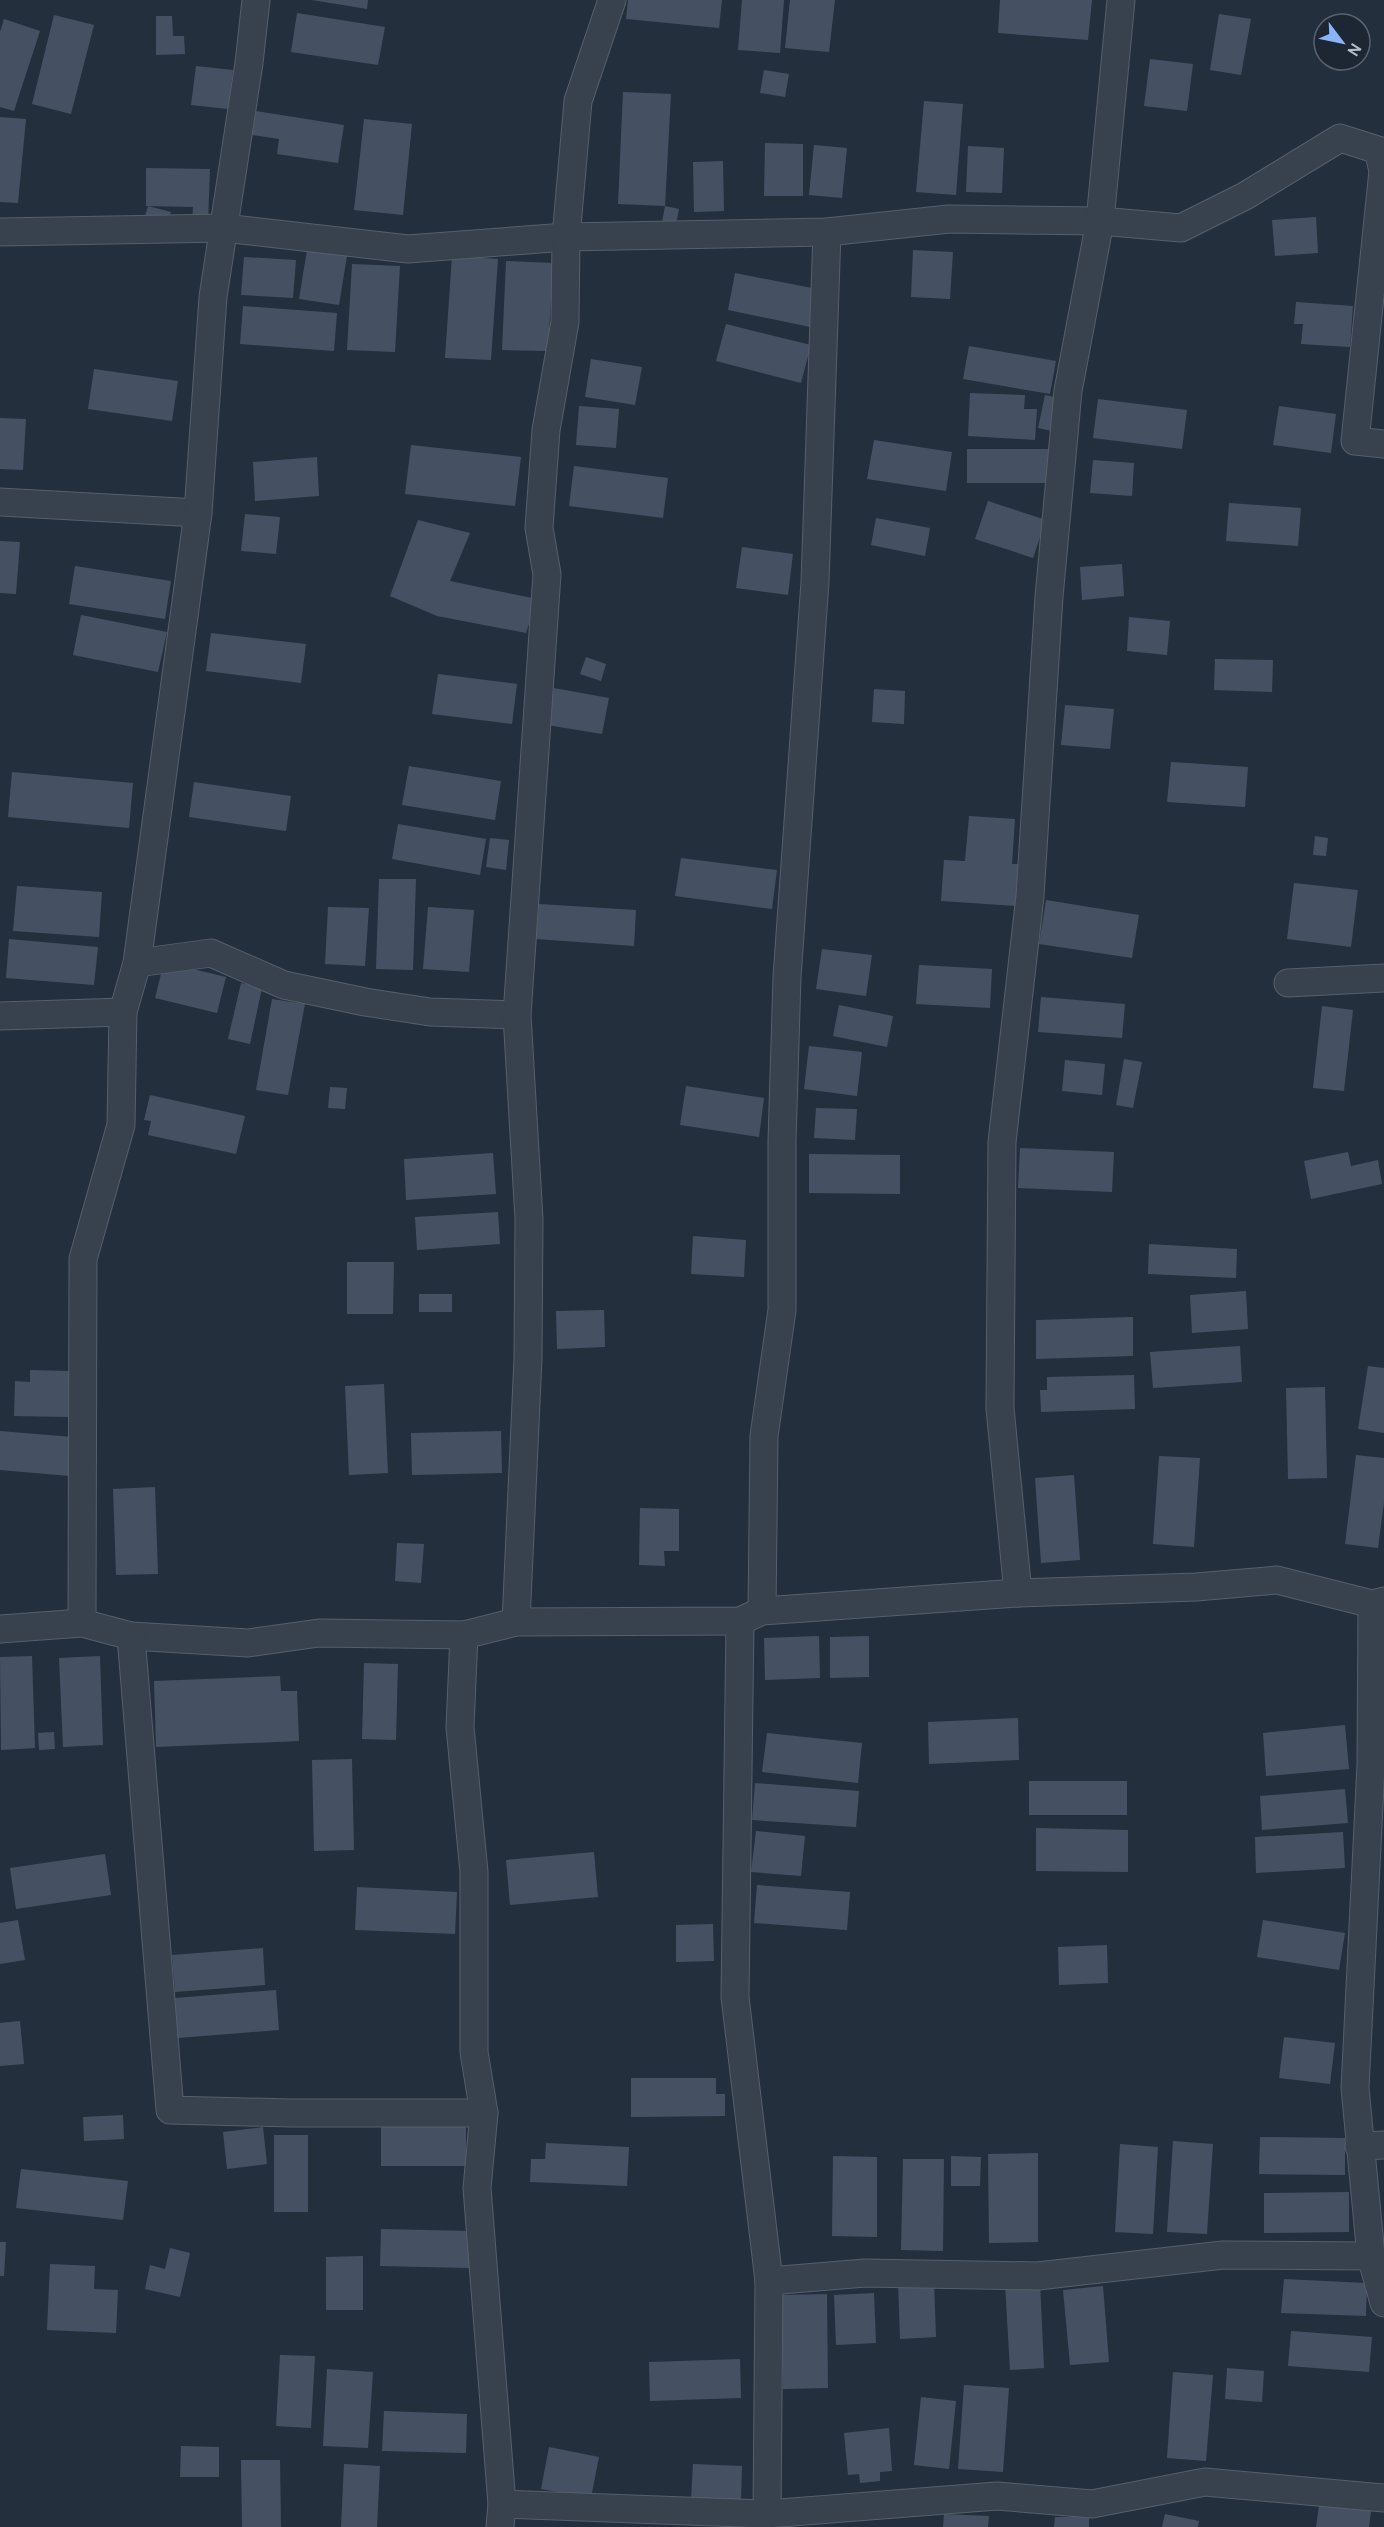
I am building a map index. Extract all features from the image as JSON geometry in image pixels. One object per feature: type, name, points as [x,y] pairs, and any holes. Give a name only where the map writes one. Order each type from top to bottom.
[{"type":"street","points":[[82,1623],[83,1259],[121,1125],[123,1012],[137,963],[198,513],[213,297],[256,0]]},
{"type":"street","points":[[516,1622],[528,1358],[528,1242],[517,1015],[547,574],[539,528],[546,430],[565,322],[566,237],[578,101],[612,0]]},
{"type":"street","points":[[1018,1593],[1000,1408],[1002,1142],[1030,896],[1049,597],[1068,391],[1100,221],[1121,0]]},
{"type":"street","points":[[0,232],[224,228],[408,249],[566,237],[827,232],[949,219],[1100,221],[1181,228],[1245,196],[1340,138],[1378,150],[1383,171],[1355,441],[1384,444]]},
{"type":"street","points":[[767,2514],[769,2281],[735,1997],[751,1616],[764,1436],[782,1310],[782,1141],[787,977],[815,582],[827,232]]},
{"type":"street","points":[[0,502],[198,513]]},
{"type":"street","points":[[137,963],[211,953],[284,985],[365,1002],[430,1012],[517,1015]]},
{"type":"street","points":[[1288,983],[1384,978]]},
{"type":"street","points":[[0,1016],[123,1012]]},
{"type":"street","points":[[0,1629],[82,1623],[131,1636],[248,1643],[319,1633],[465,1635],[516,1622],[751,1616],[1018,1593],[1196,1587],[1277,1580],[1378,1602],[1355,2088],[1372,2145],[1371,2256],[1384,2303]]},
{"type":"street","points":[[465,1635],[460,1727],[474,1872],[474,2052],[484,2113],[477,2188],[501,2516],[767,2514],[997,2496],[1092,2504],[1205,2481],[1384,2498]]},
{"type":"street","points":[[131,1636],[170,2110],[291,2113],[484,2113]]},
{"type":"street","points":[[769,2281],[865,2273],[1038,2276],[1223,2255],[1371,2256]]},
{"type":"building","points":[[312,0],[368,0],[367,9]]},
{"type":"building","points":[[628,0],[722,0],[719,28],[626,19]]},
{"type":"building","points":[[742,0],[784,0],[780,53],[738,50]]},
{"type":"building","points":[[790,0],[835,0],[829,52],[785,48]]},
{"type":"building","points":[[1000,0],[1092,0],[1088,40],[998,33]]},
{"type":"building","points":[[297,13],[385,27],[378,65],[291,52]]},
{"type":"building","points":[[1219,14],[1251,19],[1241,75],[1210,70]]},
{"type":"building","points":[[54,15],[94,25],[71,114],[32,104]]},
{"type":"building","points":[[156,16],[172,16],[173,36],[184,36],[185,54],[156,55]]},
{"type":"building","points":[[4,19],[40,31],[14,111],[0,107],[0,32]]},
{"type":"building","points":[[1150,59],[1193,64],[1187,111],[1144,106]]},
{"type":"building","points":[[196,66],[233,70],[228,109],[191,105]]},
{"type":"building","points":[[764,70],[789,74],[785,97],[760,93]]},
{"type":"building","points":[[623,92],[671,94],[665,206],[618,204]]},
{"type":"building","points":[[924,101],[963,104],[956,195],[916,192]]},
{"type":"building","points":[[256,111],[344,125],[338,163],[277,154],[279,139],[252,135]]},
{"type":"building","points":[[0,117],[26,119],[18,203],[0,202]]},
{"type":"building","points":[[364,119],[412,124],[403,215],[354,210]]},
{"type":"building","points":[[765,143],[803,144],[803,196],[764,196]]},
{"type":"building","points":[[814,145],[847,148],[842,198],[809,195]]},
{"type":"building","points":[[968,146],[1004,148],[1002,193],[966,192]]},
{"type":"building","points":[[723,161],[724,211],[694,212],[693,162]]},
{"type":"building","points":[[146,168],[210,169],[208,222],[192,221],[193,207],[146,206]]},
{"type":"building","points":[[148,206],[171,212],[167,225],[144,219]]},
{"type":"building","points":[[665,206],[679,209],[676,224],[662,222]]},
{"type":"building","points":[[1316,217],[1318,253],[1275,256],[1272,220]]},
{"type":"building","points":[[307,250],[347,256],[339,305],[299,299]]},
{"type":"building","points":[[913,250],[953,252],[950,299],[911,297]]},
{"type":"building","points":[[452,256],[498,259],[491,360],[445,358]]},
{"type":"building","points":[[244,257],[296,260],[293,298],[241,295]]},
{"type":"building","points":[[506,261],[553,263],[548,351],[502,350]]},
{"type":"building","points":[[352,264],[400,266],[395,352],[347,350]]},
{"type":"building","points":[[735,273],[822,290],[815,328],[728,310]]},
{"type":"building","points":[[1296,302],[1353,306],[1350,347],[1301,344],[1303,324],[1294,324]]},
{"type":"building","points":[[243,306],[337,313],[334,351],[240,344]]},
{"type":"building","points":[[726,324],[811,345],[801,383],[716,361]]},
{"type":"building","points":[[969,346],[1056,361],[1050,394],[963,379]]},
{"type":"building","points":[[591,359],[642,367],[635,405],[585,397]]},
{"type":"building","points":[[94,369],[178,381],[172,421],[88,409]]},
{"type":"building","points":[[970,393],[1025,395],[1024,409],[1037,409],[1035,440],[968,436]]},
{"type":"building","points":[[1045,395],[1059,398],[1052,431],[1038,428]]},
{"type":"building","points":[[1098,399],[1187,410],[1182,449],[1093,438]]},
{"type":"building","points":[[579,406],[619,409],[616,448],[576,445]]},
{"type":"building","points":[[1279,406],[1336,414],[1331,453],[1273,445]]},
{"type":"building","points":[[0,418],[26,419],[23,470],[0,469]]},
{"type":"building","points":[[874,440],[952,452],[946,491],[867,479]]},
{"type":"building","points":[[411,445],[521,457],[515,506],[405,494]]},
{"type":"building","points":[[967,449],[1053,449],[1053,483],[967,483]]},
{"type":"building","points":[[317,457],[319,496],[255,501],[253,462]]},
{"type":"building","points":[[1093,460],[1134,463],[1132,496],[1090,493]]},
{"type":"building","points":[[574,466],[668,478],[663,518],[569,506]]},
{"type":"building","points":[[988,501],[1046,520],[1033,558],[975,539]]},
{"type":"building","points":[[1229,503],[1301,508],[1298,546],[1226,541]]},
{"type":"building","points":[[245,514],[280,517],[276,554],[241,551]]},
{"type":"building","points":[[876,518],[930,528],[925,556],[871,545]]},
{"type":"building","points":[[418,520],[470,533],[450,581],[537,599],[526,633],[437,616],[390,596]]},
{"type":"building","points":[[0,541],[20,542],[16,594],[0,593]]},
{"type":"building","points":[[742,547],[793,554],[788,595],[736,588]]},
{"type":"building","points":[[1122,564],[1124,596],[1082,600],[1080,567]]},
{"type":"building","points":[[75,566],[171,581],[165,619],[69,604]]},
{"type":"building","points":[[81,615],[167,632],[158,672],[73,655]]},
{"type":"building","points":[[1129,617],[1170,621],[1167,655],[1127,651]]},
{"type":"building","points":[[211,633],[306,644],[301,683],[206,671]]},
{"type":"building","points":[[586,657],[606,664],[601,681],[580,674]]},
{"type":"building","points":[[1215,659],[1273,660],[1272,692],[1214,690]]},
{"type":"building","points":[[438,674],[517,684],[512,724],[432,714]]},
{"type":"building","points":[[554,688],[609,698],[602,734],[547,725]]},
{"type":"building","points":[[874,689],[905,691],[904,724],[872,722]]},
{"type":"building","points":[[1065,705],[1114,709],[1110,749],[1061,745]]},
{"type":"building","points":[[1171,762],[1248,767],[1245,807],[1167,802]]},
{"type":"building","points":[[409,766],[501,781],[495,820],[402,805]]},
{"type":"building","points":[[12,772],[133,783],[129,828],[8,817]]},
{"type":"building","points":[[194,782],[291,796],[286,831],[189,817]]},
{"type":"building","points":[[969,816],[1015,819],[1012,864],[1019,864],[1016,906],[941,901],[944,860],[965,861]]},
{"type":"building","points":[[398,824],[486,839],[480,875],[392,859]]},
{"type":"building","points":[[1315,836],[1328,838],[1326,856],[1313,855]]},
{"type":"building","points":[[490,838],[509,840],[506,870],[486,867]]},
{"type":"building","points":[[681,858],[777,870],[772,909],[675,896]]},
{"type":"building","points":[[379,879],[416,879],[413,970],[376,969]]},
{"type":"building","points":[[1294,883],[1358,890],[1351,947],[1287,939]]},
{"type":"building","points":[[17,886],[102,892],[99,937],[13,931]]},
{"type":"building","points":[[1046,900],[1139,915],[1132,958],[1039,944]]},
{"type":"building","points":[[539,904],[636,910],[634,946],[536,939]]},
{"type":"building","points":[[328,907],[369,908],[365,966],[325,964]]},
{"type":"building","points":[[428,907],[474,910],[469,972],[423,969]]},
{"type":"building","points":[[9,939],[98,947],[94,985],[6,978]]},
{"type":"building","points":[[822,949],[872,955],[866,996],[816,989]]},
{"type":"building","points":[[164,962],[226,977],[217,1013],[155,998]]},
{"type":"building","points":[[919,965],[992,969],[990,1008],[916,1004]]},
{"type":"building","points":[[241,983],[262,988],[250,1044],[228,1039]]},
{"type":"building","points":[[1041,997],[1125,1004],[1122,1038],[1038,1032]]},
{"type":"building","points":[[272,999],[305,1004],[288,1095],[256,1090]]},
{"type":"building","points":[[839,1005],[893,1016],[887,1047],[833,1036]]},
{"type":"building","points":[[1322,1006],[1353,1010],[1344,1091],[1313,1088]]},
{"type":"building","points":[[809,1046],[862,1052],[857,1096],[804,1089]]},
{"type":"building","points":[[1124,1059],[1142,1062],[1133,1108],[1116,1105]]},
{"type":"building","points":[[1065,1060],[1105,1064],[1102,1095],[1062,1091]]},
{"type":"building","points":[[686,1086],[764,1098],[759,1137],[680,1125]]},
{"type":"building","points":[[330,1087],[347,1088],[345,1109],[328,1108]]},
{"type":"building","points":[[150,1095],[245,1116],[236,1154],[148,1135],[151,1121],[144,1120]]},
{"type":"building","points":[[816,1108],[857,1109],[855,1140],[814,1138]]},
{"type":"building","points":[[1020,1148],[1114,1152],[1112,1192],[1018,1188]]},
{"type":"building","points":[[1348,1152],[1351,1166],[1378,1160],[1382,1184],[1311,1199],[1304,1161]]},
{"type":"building","points":[[493,1153],[496,1194],[406,1200],[404,1159]]},
{"type":"building","points":[[809,1154],[900,1155],[900,1194],[809,1193]]},
{"type":"building","points":[[498,1212],[500,1244],[417,1250],[415,1217]]},
{"type":"building","points":[[693,1236],[746,1240],[744,1277],[691,1274]]},
{"type":"building","points":[[1149,1244],[1237,1249],[1236,1278],[1148,1274]]},
{"type":"building","points":[[347,1262],[394,1262],[393,1314],[347,1314]]},
{"type":"building","points":[[1246,1291],[1248,1329],[1192,1333],[1190,1295]]},
{"type":"building","points":[[419,1294],[452,1294],[452,1312],[419,1312]]},
{"type":"building","points":[[604,1310],[605,1347],[557,1349],[556,1311]]},
{"type":"building","points":[[1133,1317],[1133,1356],[1036,1359],[1036,1320]]},
{"type":"building","points":[[1240,1346],[1242,1382],[1153,1388],[1150,1352]]},
{"type":"building","points":[[1368,1366],[1384,1368],[1384,1433],[1358,1429]]},
{"type":"building","points":[[30,1370],[69,1371],[68,1417],[14,1416],[15,1381],[30,1382]]},
{"type":"building","points":[[1134,1375],[1135,1409],[1041,1412],[1040,1390],[1047,1390],[1047,1377]]},
{"type":"building","points":[[384,1384],[388,1473],[349,1475],[345,1386]]},
{"type":"building","points":[[1325,1387],[1327,1478],[1288,1479],[1286,1388]]},
{"type":"building","points":[[0,1431],[73,1437],[70,1476],[0,1470]]},
{"type":"building","points":[[501,1431],[502,1473],[412,1475],[411,1433]]},
{"type":"building","points":[[1356,1455],[1384,1458],[1384,1502],[1378,1548],[1345,1544]]},
{"type":"building","points":[[1159,1456],[1200,1458],[1194,1547],[1153,1544]]},
{"type":"building","points":[[1074,1475],[1080,1560],[1041,1563],[1035,1478]]},
{"type":"building","points":[[155,1487],[158,1574],[116,1575],[113,1489]]},
{"type":"building","points":[[640,1508],[679,1509],[679,1551],[664,1551],[665,1566],[639,1565]]},
{"type":"building","points":[[397,1543],[424,1544],[421,1583],[395,1581]]},
{"type":"building","points":[[819,1636],[820,1678],[765,1680],[764,1638]]},
{"type":"building","points":[[869,1636],[869,1677],[830,1678],[830,1637]]},
{"type":"building","points":[[32,1656],[35,1748],[1,1750],[0,1657]]},
{"type":"building","points":[[100,1656],[103,1745],[63,1747],[59,1658]]},
{"type":"building","points":[[364,1663],[398,1664],[396,1740],[362,1739]]},
{"type":"building","points":[[280,1676],[281,1691],[297,1691],[299,1741],[156,1747],[154,1681]]},
{"type":"building","points":[[1018,1718],[1019,1760],[929,1764],[928,1722]]},
{"type":"building","points":[[1345,1725],[1349,1769],[1266,1776],[1263,1733]]},
{"type":"building","points":[[54,1732],[55,1749],[39,1750],[38,1733]]},
{"type":"building","points":[[767,1733],[862,1743],[858,1783],[762,1772]]},
{"type":"building","points":[[352,1759],[354,1850],[314,1851],[312,1760]]},
{"type":"building","points":[[1029,1781],[1127,1781],[1127,1815],[1029,1815]]},
{"type":"building","points":[[755,1783],[859,1791],[856,1827],[752,1820]]},
{"type":"building","points":[[1345,1789],[1348,1823],[1262,1830],[1260,1796]]},
{"type":"building","points":[[1036,1828],[1128,1830],[1128,1872],[1036,1871]]},
{"type":"building","points":[[756,1831],[805,1836],[801,1876],[751,1872]]},
{"type":"building","points":[[1343,1832],[1345,1868],[1256,1873],[1255,1837]]},
{"type":"building","points":[[594,1852],[598,1897],[510,1905],[506,1860]]},
{"type":"building","points":[[105,1854],[111,1895],[16,1909],[10,1868]]},
{"type":"building","points":[[757,1885],[850,1892],[847,1930],[754,1923]]},
{"type":"building","points":[[357,1887],[457,1892],[455,1934],[355,1930]]},
{"type":"building","points":[[18,1920],[25,1960],[0,1964],[0,1923]]},
{"type":"building","points":[[1263,1920],[1345,1933],[1339,1970],[1257,1957]]},
{"type":"building","points":[[713,1924],[714,1961],[676,1962],[676,1925]]},
{"type":"building","points":[[1107,1945],[1108,1983],[1059,1985],[1058,1947]]},
{"type":"building","points":[[263,1948],[265,1985],[175,1992],[172,1955]]},
{"type":"building","points":[[276,1990],[279,2030],[178,2038],[175,1998]]},
{"type":"building","points":[[20,2021],[24,2064],[0,2066],[0,2023]]},
{"type":"building","points":[[1284,2037],[1335,2043],[1330,2084],[1279,2078]]},
{"type":"building","points":[[631,2078],[716,2078],[716,2094],[725,2094],[725,2116],[631,2117]]},
{"type":"building","points":[[123,2115],[124,2139],[84,2141],[83,2117]]},
{"type":"building","points":[[466,2124],[466,2166],[381,2166],[381,2125]]},
{"type":"building","points":[[263,2127],[267,2164],[227,2169],[223,2132]]},
{"type":"building","points":[[274,2135],[308,2135],[308,2212],[274,2212]]},
{"type":"building","points":[[1260,2137],[1345,2138],[1345,2175],[1259,2174]]},
{"type":"building","points":[[1173,2141],[1213,2144],[1207,2234],[1167,2232]]},
{"type":"building","points":[[546,2143],[629,2147],[627,2186],[530,2182],[531,2159],[545,2159]]},
{"type":"building","points":[[1120,2144],[1158,2147],[1153,2234],[1115,2232]]},
{"type":"building","points":[[1038,2153],[1038,2242],[989,2243],[988,2154]]},
{"type":"building","points":[[833,2156],[877,2157],[877,2237],[832,2236]]},
{"type":"building","points":[[951,2156],[981,2157],[980,2186],[951,2186]]},
{"type":"building","points":[[903,2159],[944,2159],[943,2251],[901,2250]]},
{"type":"building","points":[[21,2169],[128,2181],[123,2220],[16,2208]]},
{"type":"building","points":[[1349,2192],[1349,2232],[1264,2233],[1264,2193]]},
{"type":"building","points":[[381,2229],[470,2231],[469,2268],[380,2266]]},
{"type":"building","points":[[0,2242],[6,2242],[4,2276],[0,2276]]},
{"type":"building","points":[[170,2248],[190,2253],[180,2297],[145,2289],[150,2265],[165,2269]]},
{"type":"building","points":[[363,2256],[363,2310],[326,2310],[326,2257]]},
{"type":"building","points":[[50,2264],[95,2266],[94,2289],[118,2290],[116,2333],[47,2330]]},
{"type":"building","points":[[1284,2279],[1367,2283],[1366,2316],[1281,2313]]},
{"type":"building","points":[[934,2280],[936,2337],[900,2339],[898,2281]]},
{"type":"building","points":[[1040,2282],[1044,2368],[1010,2370],[1005,2284]]},
{"type":"building","points":[[1103,2286],[1109,2362],[1070,2365],[1063,2290]]},
{"type":"building","points":[[874,2293],[876,2343],[836,2345],[834,2295]]},
{"type":"building","points":[[827,2294],[828,2388],[783,2389],[781,2295]]},
{"type":"building","points":[[1291,2331],[1372,2337],[1369,2372],[1288,2366]]},
{"type":"building","points":[[280,2355],[315,2356],[311,2428],[276,2426]]},
{"type":"building","points":[[740,2359],[741,2398],[650,2401],[649,2362]]},
{"type":"building","points":[[1227,2368],[1264,2371],[1262,2402],[1225,2399]]},
{"type":"building","points":[[327,2369],[373,2372],[368,2448],[323,2446]]},
{"type":"building","points":[[1173,2372],[1213,2375],[1206,2461],[1167,2458]]},
{"type":"building","points":[[964,2385],[1009,2388],[1003,2472],[958,2469]]},
{"type":"building","points":[[921,2397],[956,2401],[949,2469],[914,2465]]},
{"type":"building","points":[[384,2411],[467,2414],[466,2453],[382,2451]]},
{"type":"building","points":[[889,2428],[892,2471],[880,2472],[880,2481],[860,2483],[859,2474],[848,2475],[844,2433]]},
{"type":"building","points":[[181,2446],[219,2447],[219,2477],[180,2477]]},
{"type":"building","points":[[549,2447],[599,2457],[591,2498],[541,2489]]},
{"type":"building","points":[[241,2460],[280,2460],[281,2527],[242,2527]]},
{"type":"building","points":[[344,2464],[380,2466],[377,2527],[341,2527]]},
{"type":"building","points":[[693,2464],[742,2466],[741,2502],[691,2500]]},
{"type":"building","points":[[1320,2497],[1372,2505],[1369,2527],[1316,2527]]},
{"type":"building","points":[[944,2514],[989,2516],[988,2527],[943,2527]]},
{"type":"building","points":[[1165,2514],[1199,2521],[1198,2527],[1162,2527]]},
{"type":"building","points":[[1055,2517],[1089,2517],[1089,2527],[1054,2527]]}]
